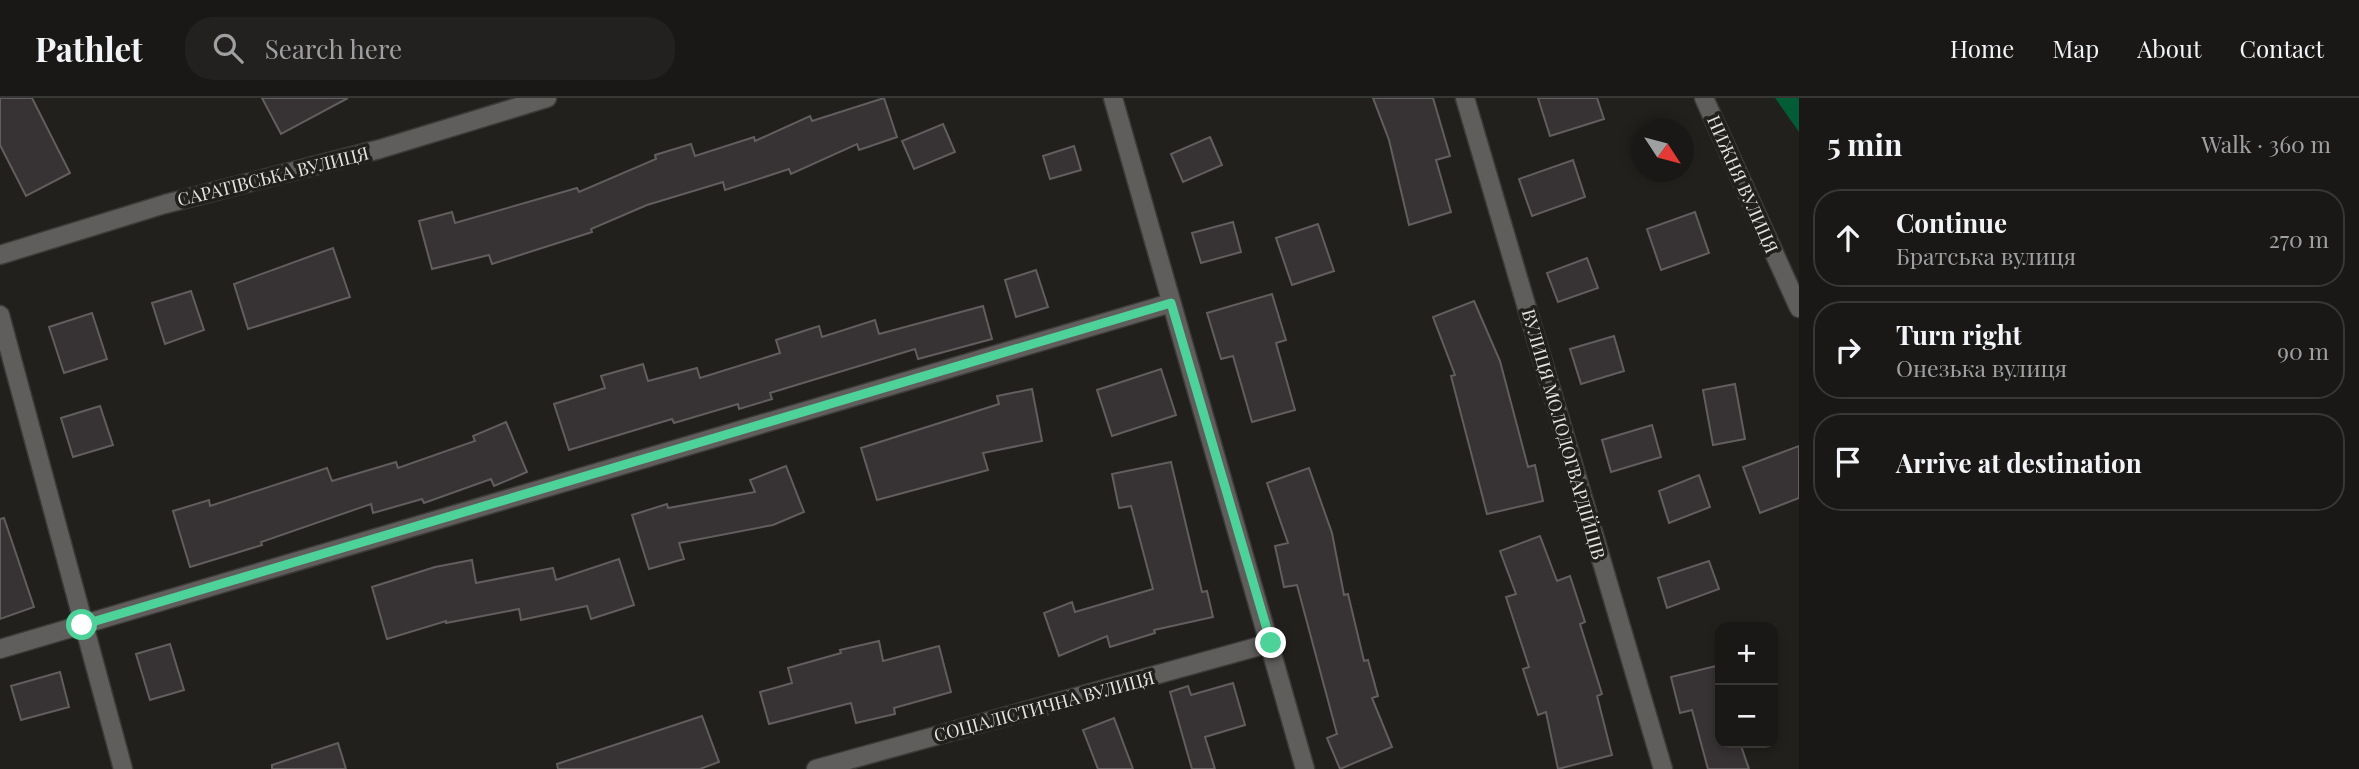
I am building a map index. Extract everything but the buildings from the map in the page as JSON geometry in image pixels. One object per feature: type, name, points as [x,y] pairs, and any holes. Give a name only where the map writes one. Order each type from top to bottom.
[{"type":"street","name":"САРАТІВСЬКА ВУЛИЦЯ","points":[[0,255],[165,204],[380,149],[547,98]]},
{"type":"street","points":[[1113,98],[1305,769]]},
{"type":"street","name":"ВУЛИЦЯ МОЛОДОГВАРДІЙЦІВ","points":[[1465,98],[1663,769]]},
{"type":"street","name":"НИЖНЯ ВУЛИЦЯ","points":[[1704,98],[1799,308]]},
{"type":"street","points":[[0,649],[1171,303]]},
{"type":"street","points":[[0,315],[123,769]]},
{"type":"street","name":"СОЦІАЛІСТИЧНА ВУЛИЦЯ","points":[[816,769],[1271,643]]},
{"type":"green space","points":[[1775,98],[1799,98],[1799,132]]},
{"type":"route","points":[[82,625],[1171,303],[1271,643]]}]
